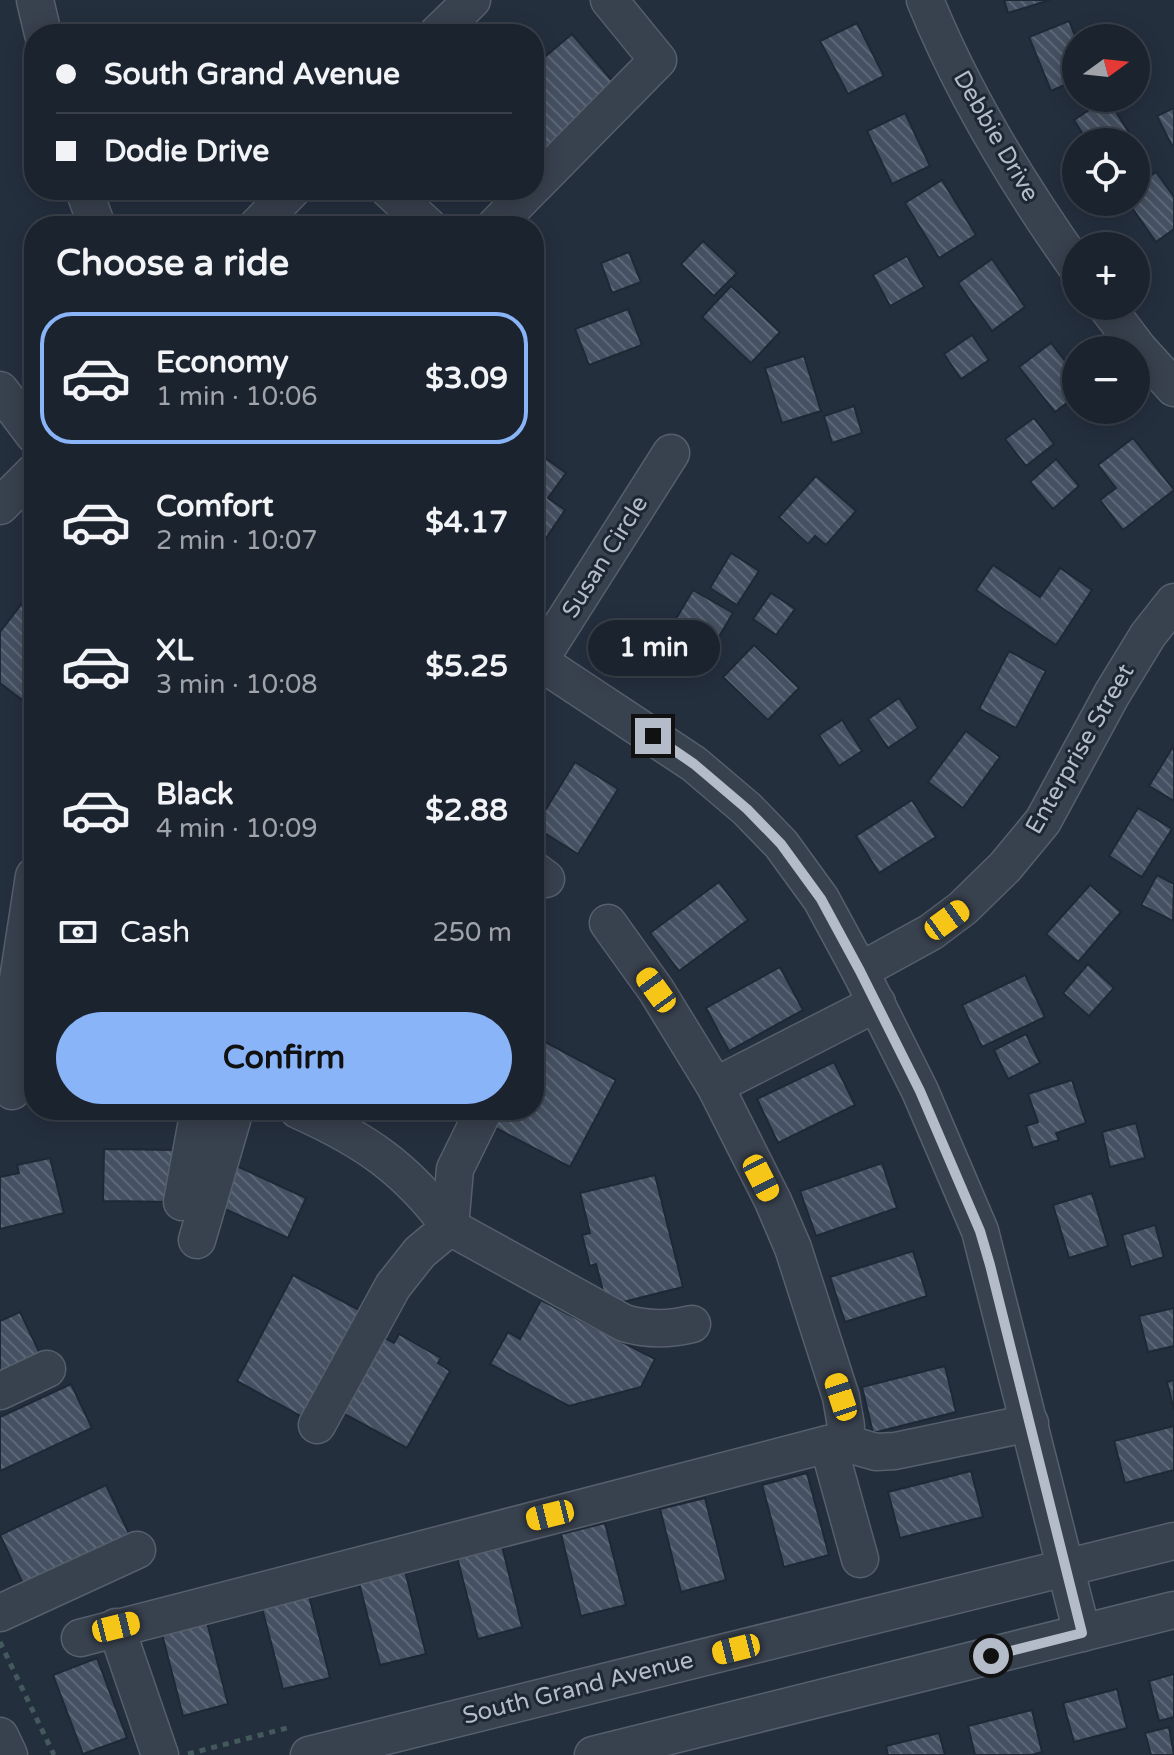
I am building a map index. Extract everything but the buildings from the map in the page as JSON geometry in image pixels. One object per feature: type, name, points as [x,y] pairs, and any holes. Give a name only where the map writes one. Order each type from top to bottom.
[{"type":"street","points":[[35,0],[41,24]]},
{"type":"street","points":[[447,24],[472,0]]},
{"type":"street","points":[[544,176],[658,60],[609,0]]},
{"type":"street","name":"Debbie Drive","points":[[925,0],[979,111],[1062,246]]},
{"type":"street","points":[[92,200],[106,216]]},
{"type":"street","points":[[267,216],[282,200]]},
{"type":"street","points":[[400,200],[417,216]]},
{"type":"street","points":[[505,216],[520,200]]},
{"type":"street","points":[[1117,320],[1174,388]]},
{"type":"street","points":[[0,390],[24,420]]},
{"type":"street","name":"Susan Circle","points":[[544,647],[671,453]]},
{"type":"street","name":"Enterprise Street","points":[[860,971],[931,932],[963,908],[1005,867],[1043,821],[1112,694],[1148,635],[1174,602]]},
{"type":"street","points":[[544,664],[694,764],[747,809],[781,844],[821,899],[920,1091],[980,1231],[1082,1633]]},
{"type":"street","points":[[608,923],[656,990],[715,1086],[793,1248],[841,1397],[846,1426],[835,1443],[860,1559]]},
{"type":"street","points":[[15,1090],[9,1038],[24,941]]},
{"type":"street","points":[[715,1086],[877,1003]]},
{"type":"street","points":[[182,1202],[197,1120]]},
{"type":"street","points":[[197,1240],[232,1120]]},
{"type":"street","points":[[318,1120],[366,1144],[392,1162],[432,1202],[450,1227],[624,1323],[659,1329],[692,1324]]},
{"type":"street","points":[[317,1425],[393,1286],[420,1252],[450,1227],[455,1169],[479,1120]]},
{"type":"street","points":[[0,1391],[47,1369]]},
{"type":"street","points":[[80,1638],[835,1443],[876,1452],[895,1451],[1030,1423]]},
{"type":"street","name":"South Grand Avenue","points":[[303,1740],[1174,1541]]},
{"type":"street","points":[[0,1613],[137,1550]]},
{"type":"street","points":[[593,1755],[1174,1610]]},
{"type":"street","points":[[116,1627],[160,1755]]},
{"type":"street","points":[[0,1736],[9,1755]]},
{"type":"path","points":[[0,1641],[54,1755]]},
{"type":"path","points":[[184,1755],[303,1740]]},
{"type":"route","points":[[653,736],[694,764],[747,809],[781,844],[821,899],[920,1091],[980,1231],[1082,1633],[991,1656]]}]
